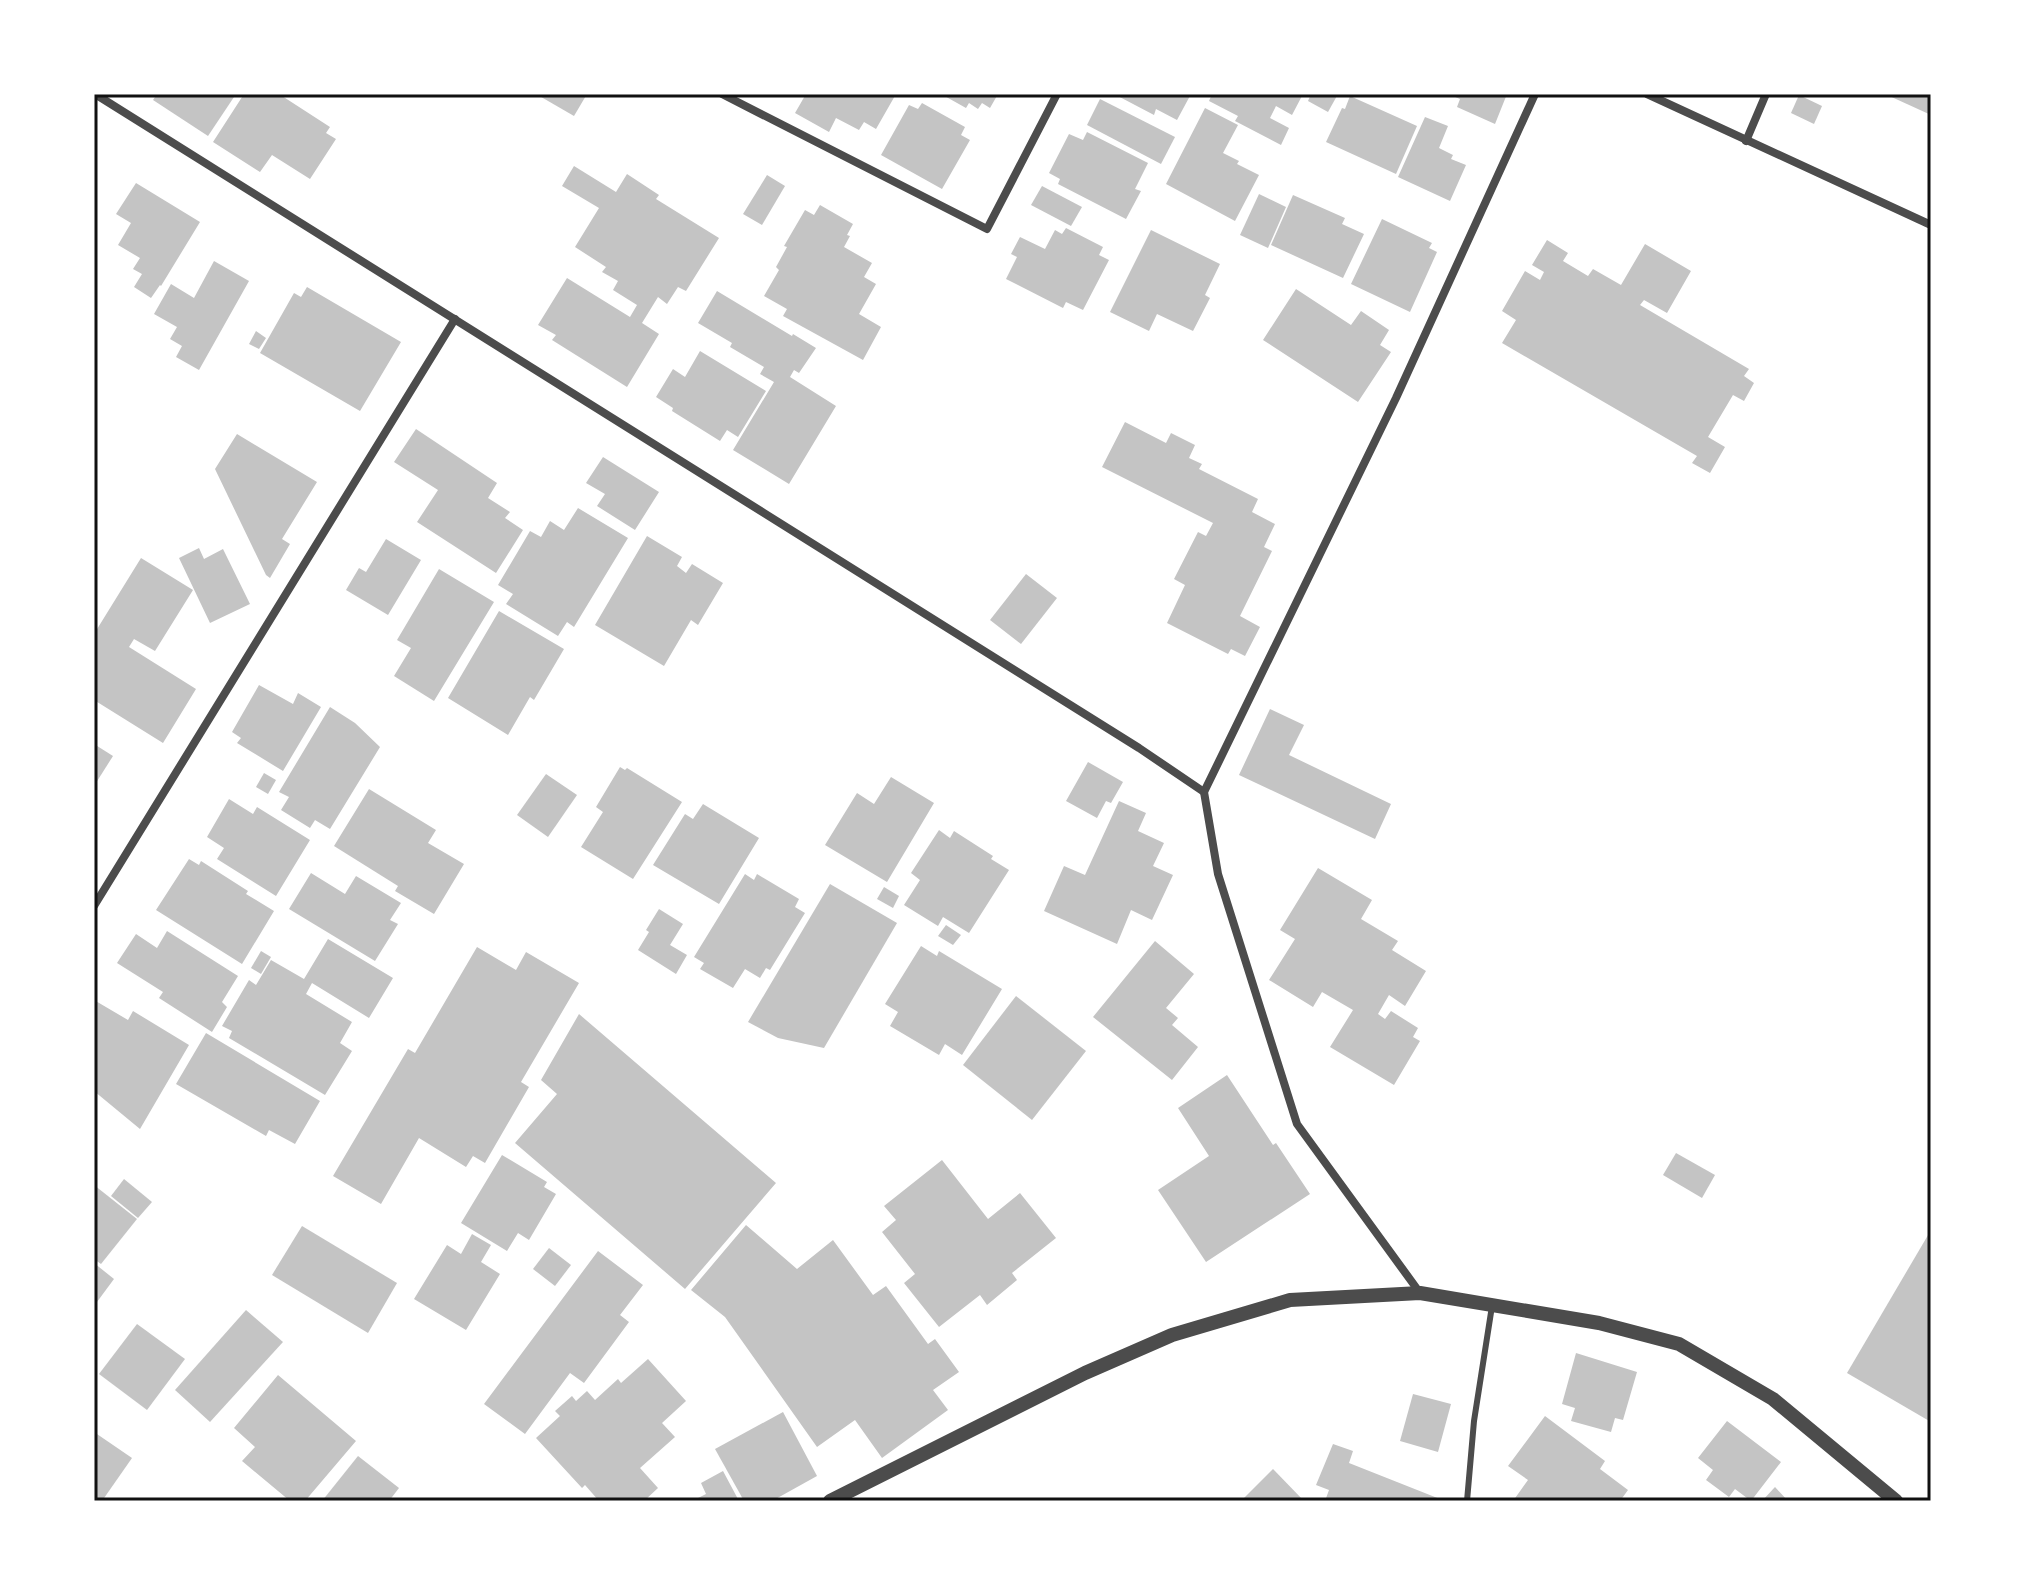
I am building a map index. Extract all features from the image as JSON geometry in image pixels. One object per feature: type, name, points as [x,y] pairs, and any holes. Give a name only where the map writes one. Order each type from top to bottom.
[{"type":"street","points":[[95,94],[1139,748],[1204,792]]},
{"type":"street","points":[[722,94],[987,229],[1057,94]]},
{"type":"street","points":[[1420,1293],[1297,1124],[1218,874],[1204,792],[1396,398],[1535,94]]},
{"type":"street","points":[[1647,94],[1931,225]]},
{"type":"street","points":[[1746,141],[1766,94]]},
{"type":"street","points":[[94,906],[455,319]]},
{"type":"street","points":[[830,1501],[1085,1373],[1172,1335],[1290,1300],[1420,1293],[1599,1323],[1679,1344],[1773,1399],[1896,1501]]},
{"type":"lane","points":[[1467,1501],[1474,1421],[1493,1305]]},
{"type":"building","points":[[157,94],[236,94],[208,136],[153,100]]},
{"type":"building","points":[[244,94],[279,94],[330,127],[326,133],[336,139],[310,179],[272,155],[260,172],[213,142]]},
{"type":"building","points":[[536,94],[587,94],[574,116]]},
{"type":"building","points":[[806,94],[896,94],[876,129],[864,122],[859,130],[836,118],[829,132],[795,113]]},
{"type":"building","points":[[941,94],[998,94],[990,108],[982,103],[978,109],[969,103],[966,108]]},
{"type":"building","points":[[1114,94],[1191,94],[1177,120],[1156,109],[1154,115]]},
{"type":"building","points":[[1212,94],[1303,94],[1292,115],[1276,106],[1270,118],[1289,128],[1281,145],[1235,121],[1238,116],[1209,101]]},
{"type":"building","points":[[1311,94],[1338,94],[1328,112],[1308,101]]},
{"type":"building","points":[[1448,94],[1507,94],[1495,124],[1457,107],[1460,99]]},
{"type":"building","points":[[1885,94],[1931,94],[1931,115]]},
{"type":"building","points":[[1799,95],[1822,106],[1814,124],[1791,113]]},
{"type":"building","points":[[1350,96],[1417,126],[1396,174],[1326,142]]},
{"type":"building","points":[[1100,99],[1175,137],[1161,164],[1087,125]]},
{"type":"building","points":[[922,103],[965,127],[961,135],[970,140],[942,189],[881,155],[909,105],[918,109]]},
{"type":"building","points":[[1205,108],[1238,125],[1223,153],[1259,175],[1235,221],[1166,184]]},
{"type":"building","points":[[1425,117],[1448,126],[1439,148],[1453,155],[1451,159],[1466,165],[1450,201],[1398,177]]},
{"type":"building","points":[[1087,132],[1148,163],[1135,189],[1141,191],[1126,219],[1058,184],[1060,179],[1049,173],[1069,134],[1083,140]]},
{"type":"building","points":[[574,166],[616,192],[627,174],[659,195],[656,199],[719,238],[686,291],[678,287],[667,304],[658,297],[642,323],[659,334],[627,387],[552,340],[556,335],[538,325],[567,278],[630,317],[637,305],[613,290],[618,281],[602,272],[606,267],[575,247],[599,208],[562,186]]},
{"type":"building","points":[[767,175],[785,186],[762,225],[743,214]]},
{"type":"building","points":[[136,183],[200,222],[151,298],[134,287],[142,274],[133,269],[140,258],[118,245],[131,223],[116,214]]},
{"type":"building","points":[[1042,186],[1082,207],[1071,226],[1031,205]]},
{"type":"building","points":[[1259,194],[1286,207],[1268,248],[1240,235]]},
{"type":"building","points":[[1293,195],[1345,218],[1342,224],[1364,234],[1343,278],[1271,245]]},
{"type":"building","points":[[820,205],[853,224],[844,247],[872,263],[864,277],[876,284],[859,314],[881,327],[863,360],[783,316],[787,309],[764,296],[779,270],[776,267],[787,247],[784,246],[805,210],[814,215]]},
{"type":"building","points":[[1382,219],[1432,243],[1429,248],[1437,252],[1410,312],[1351,284]]},
{"type":"building","points":[[1066,228],[1103,247],[1099,255],[1109,260],[1083,310],[1066,302],[1063,308],[1006,279],[1017,257],[1011,254],[1020,237],[1045,249],[1055,230],[1062,234]]},
{"type":"building","points":[[1151,230],[1220,264],[1205,295],[1210,298],[1193,331],[1157,314],[1149,331],[1110,312]]},
{"type":"building","points":[[1547,240],[1568,253],[1563,261],[1588,276],[1593,269],[1621,285],[1645,244],[1691,271],[1667,313],[1644,300],[1640,305],[1749,369],[1744,376],[1754,383],[1744,401],[1733,395],[1708,437],[1725,447],[1710,473],[1692,463],[1697,456],[1502,343],[1516,320],[1502,311],[1525,271],[1540,280],[1544,272],[1532,265]]},
{"type":"building","points":[[214,261],[249,281],[199,370],[176,357],[182,346],[170,339],[177,327],[154,314],[171,284],[194,298]]},
{"type":"building","points":[[307,287],[401,342],[360,411],[260,353],[294,293],[301,297]]},
{"type":"building","points":[[1296,289],[1351,325],[1361,311],[1389,330],[1380,345],[1391,352],[1358,402],[1263,340]]},
{"type":"building","points":[[717,291],[816,348],[799,373],[794,370],[790,377],[836,406],[789,484],[733,450],[774,382],[760,374],[764,367],[698,323]]},
{"type":"building","points":[[256,331],[266,338],[259,349],[249,344]]},
{"type":"building","points":[[700,351],[766,391],[738,437],[727,430],[720,441],[672,411],[673,408],[656,397],[673,369],[685,377]]},
{"type":"building","points":[[1125,422],[1166,443],[1171,433],[1195,445],[1189,458],[1202,464],[1199,469],[1258,499],[1252,512],[1275,524],[1264,547],[1272,551],[1240,616],[1260,627],[1245,656],[1231,649],[1228,654],[1167,623],[1185,585],[1174,579],[1198,532],[1206,536],[1213,523],[1102,467]]},
{"type":"building","points":[[416,429],[497,483],[488,498],[510,512],[505,518],[523,530],[496,573],[417,522],[438,490],[394,462]]},
{"type":"building","points":[[237,434],[317,482],[282,539],[290,544],[270,578],[215,469]]},
{"type":"building","points":[[603,457],[659,492],[635,530],[597,506],[605,494],[586,483]]},
{"type":"building","points":[[578,508],[628,538],[574,627],[567,622],[558,636],[506,604],[513,594],[498,585],[530,531],[541,537],[550,521],[564,530]]},
{"type":"building","points":[[647,536],[682,557],[677,566],[686,573],[692,564],[723,583],[698,625],[691,620],[664,666],[595,625]]},
{"type":"building","points":[[386,539],[421,560],[388,615],[346,590],[359,568],[366,572]]},
{"type":"building","points":[[199,548],[204,559],[223,549],[250,604],[210,623],[179,558]]},
{"type":"building","points":[[141,558],[193,590],[155,651],[134,639],[129,647],[196,689],[163,743],[94,700],[94,634]]},
{"type":"building","points":[[439,569],[494,602],[434,701],[394,676],[411,648],[397,640]]},
{"type":"building","points":[[1026,574],[1057,598],[1021,644],[990,620]]},
{"type":"building","points":[[499,611],[564,649],[534,700],[530,697],[508,735],[448,698]]},
{"type":"building","points":[[259,685],[293,704],[298,693],[321,707],[283,771],[237,743],[241,738],[232,732]]},
{"type":"building","points":[[330,707],[355,723],[380,747],[330,829],[315,820],[310,828],[281,810],[289,797],[279,792]]},
{"type":"building","points":[[1270,709],[1304,725],[1289,755],[1391,804],[1375,839],[1239,775]]},
{"type":"building","points":[[94,744],[113,756],[94,786]]},
{"type":"building","points":[[1088,762],[1123,782],[1111,803],[1106,801],[1097,818],[1066,801]]},
{"type":"building","points":[[620,767],[627,768],[682,802],[633,879],[581,847],[603,812],[596,807]]},
{"type":"building","points":[[264,773],[276,780],[268,794],[256,787]]},
{"type":"building","points":[[546,774],[577,795],[548,837],[517,815]]},
{"type":"building","points":[[891,777],[934,803],[887,882],[825,845],[857,793],[874,804]]},
{"type":"building","points":[[369,789],[436,830],[428,843],[464,864],[434,914],[395,891],[398,886],[334,846]]},
{"type":"building","points":[[229,799],[253,814],[257,807],[310,840],[276,896],[217,859],[224,848],[207,837]]},
{"type":"building","points":[[1119,801],[1146,813],[1138,831],[1164,843],[1153,866],[1173,875],[1152,920],[1131,910],[1117,944],[1044,911],[1064,866],[1085,875]]},
{"type":"building","points":[[703,804],[759,838],[719,904],[653,865],[685,814],[693,819]]},
{"type":"building","points":[[939,830],[950,838],[954,831],[1009,870],[969,933],[943,917],[938,926],[904,905],[920,880],[911,873]]},
{"type":"building","points":[[189,859],[199,865],[201,861],[274,911],[242,964],[156,910]]},
{"type":"building","points":[[1318,868],[1372,900],[1361,919],[1398,941],[1392,950],[1426,971],[1405,1006],[1389,995],[1378,1014],[1385,1019],[1391,1011],[1418,1028],[1413,1037],[1420,1041],[1394,1085],[1330,1047],[1353,1010],[1322,992],[1313,1007],[1269,980],[1295,939],[1280,930]]},
{"type":"building","points":[[311,873],[345,894],[356,876],[401,903],[390,920],[398,924],[375,961],[289,909]]},
{"type":"building","points":[[745,874],[754,880],[757,874],[799,899],[795,907],[805,913],[770,970],[766,968],[760,978],[745,969],[733,988],[700,969],[704,963],[694,957]]},
{"type":"building","points":[[830,884],[897,923],[824,1048],[778,1038],[748,1022]]},
{"type":"building","points":[[884,887],[899,896],[893,908],[877,899]]},
{"type":"building","points":[[659,909],[683,924],[670,945],[687,955],[676,974],[638,950]]},
{"type":"building","points":[[946,925],[961,935],[953,945],[938,936]]},
{"type":"building","points":[[167,931],[238,976],[222,1002],[227,1007],[212,1032],[159,998],[163,992],[117,963],[136,934],[157,948]]},
{"type":"building","points":[[328,939],[393,978],[369,1018],[312,983],[306,994],[352,1022],[340,1043],[352,1051],[325,1095],[229,1038],[232,1031],[222,1026],[249,980],[256,985],[271,960],[304,979]]},
{"type":"building","points":[[1155,941],[1194,974],[1166,1008],[1178,1018],[1172,1025],[1198,1047],[1172,1080],[1093,1017]]},
{"type":"building","points":[[921,946],[937,956],[939,951],[1002,989],[962,1055],[945,1044],[939,1055],[890,1026],[898,1012],[885,1004]]},
{"type":"building","points":[[477,947],[516,970],[526,952],[579,983],[521,1082],[529,1087],[485,1163],[473,1156],[466,1167],[419,1138],[381,1204],[333,1176],[408,1049],[415,1053]]},
{"type":"building","points":[[261,951],[271,957],[261,974],[251,968]]},
{"type":"building","points":[[1016,996],[1086,1051],[1032,1120],[963,1065]]},
{"type":"building","points":[[94,1000],[128,1020],[133,1011],[189,1045],[140,1129],[94,1091]]},
{"type":"building","points":[[579,1014],[776,1183],[685,1289],[515,1143],[557,1094],[541,1080]]},
{"type":"building","points":[[206,1033],[320,1101],[295,1144],[269,1130],[266,1136],[176,1084]]},
{"type":"building","points":[[1227,1075],[1310,1194],[1206,1262],[1158,1190],[1209,1156],[1178,1108]]},
{"type":"building","points":[[1676,1153],[1715,1175],[1702,1198],[1663,1175]]},
{"type":"building","points":[[502,1155],[547,1182],[544,1187],[556,1194],[529,1240],[518,1233],[507,1251],[461,1223]]},
{"type":"building","points":[[942,1160],[988,1219],[1020,1193],[1056,1238],[1012,1273],[1017,1280],[987,1305],[980,1295],[939,1327],[904,1283],[915,1274],[882,1232],[896,1220],[884,1206]]},
{"type":"building","points":[[124,1179],[152,1202],[138,1218],[111,1196]]},
{"type":"building","points":[[94,1185],[137,1219],[101,1264],[94,1259]]},
{"type":"building","points":[[746,1225],[797,1269],[833,1240],[873,1295],[886,1286],[928,1344],[935,1339],[959,1372],[933,1390],[948,1410],[882,1458],[855,1420],[817,1447],[725,1317],[691,1290]]},
{"type":"building","points":[[302,1226],[397,1283],[368,1333],[272,1275]]},
{"type":"building","points":[[1931,1230],[1931,1422],[1847,1373]]},
{"type":"building","points":[[472,1234],[491,1245],[481,1262],[500,1274],[466,1330],[414,1299],[447,1245],[461,1254]]},
{"type":"building","points":[[549,1248],[571,1265],[555,1286],[533,1269]]},
{"type":"building","points":[[598,1251],[643,1285],[620,1315],[629,1322],[584,1383],[570,1373],[525,1434],[484,1404]]},
{"type":"building","points":[[94,1263],[114,1279],[94,1306]]},
{"type":"building","points":[[246,1310],[283,1342],[210,1422],[175,1390]]},
{"type":"building","points":[[137,1324],[185,1359],[147,1410],[99,1374]]},
{"type":"building","points":[[1576,1353],[1637,1372],[1623,1420],[1615,1418],[1611,1432],[1571,1421],[1575,1408],[1562,1404]]},
{"type":"building","points":[[648,1359],[686,1401],[662,1423],[675,1437],[640,1468],[658,1488],[644,1501],[599,1501],[585,1485],[582,1488],[536,1438],[560,1416],[555,1411],[572,1396],[576,1401],[587,1391],[595,1400],[618,1379],[621,1383]]},
{"type":"building","points":[[278,1375],[356,1441],[305,1501],[290,1501],[242,1461],[255,1447],[234,1428]]},
{"type":"building","points":[[1413,1394],[1451,1404],[1438,1452],[1400,1441]]},
{"type":"building","points":[[783,1412],[817,1476],[772,1501],[744,1501],[715,1449]]},
{"type":"building","points":[[1545,1416],[1605,1461],[1600,1469],[1628,1490],[1620,1501],[1513,1501],[1528,1480],[1508,1466]]},
{"type":"building","points":[[1727,1421],[1781,1462],[1751,1501],[1735,1489],[1729,1497],[1706,1480],[1713,1470],[1698,1458]]},
{"type":"building","points":[[94,1432],[132,1458],[102,1501],[94,1501]]},
{"type":"building","points":[[1333,1444],[1353,1451],[1349,1463],[1445,1501],[1325,1501],[1329,1490],[1316,1485]]},
{"type":"building","points":[[358,1456],[399,1488],[389,1501],[322,1501]]},
{"type":"building","points":[[1273,1469],[1304,1501],[1241,1501]]},
{"type":"building","points":[[723,1471],[739,1501],[692,1501],[706,1494],[701,1483]]},
{"type":"building","points":[[1775,1487],[1788,1501],[1762,1501]]}]
